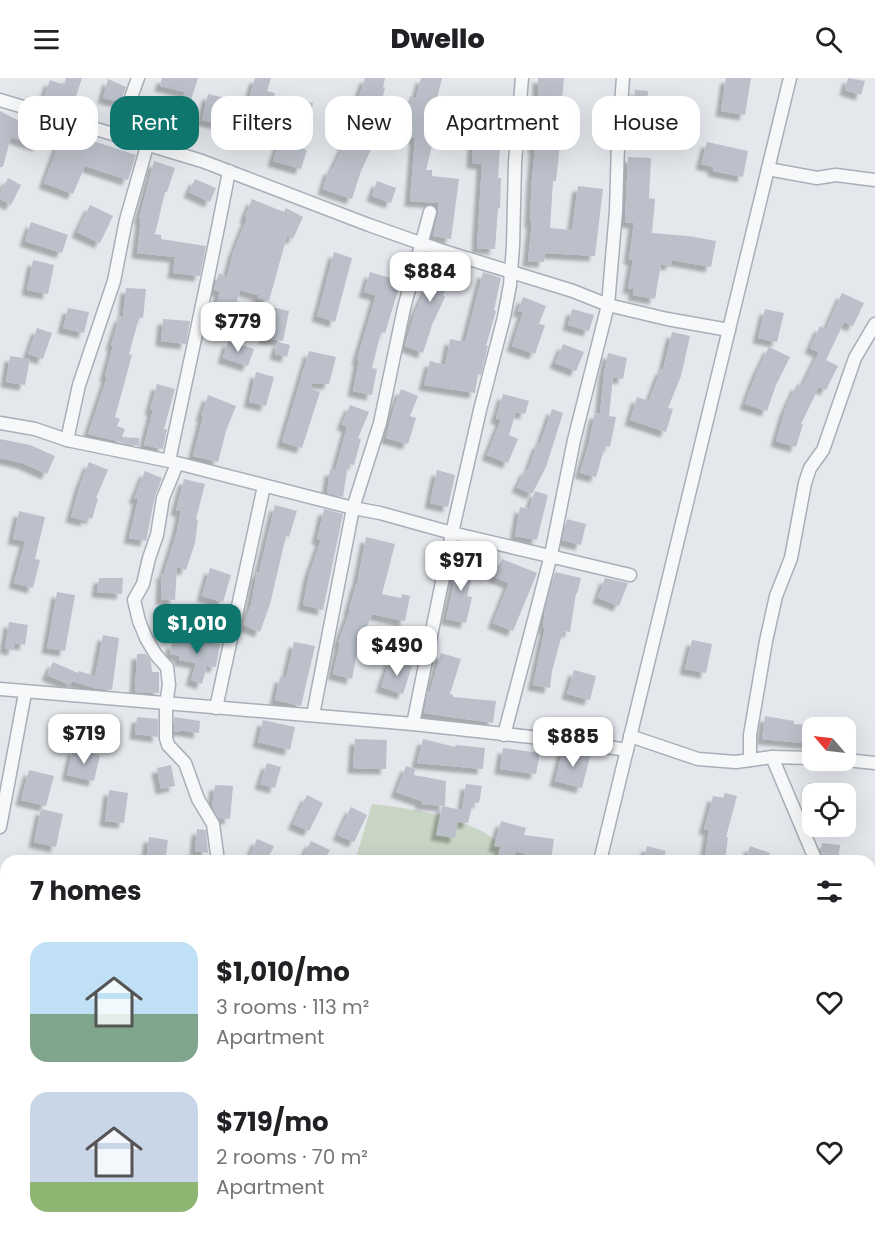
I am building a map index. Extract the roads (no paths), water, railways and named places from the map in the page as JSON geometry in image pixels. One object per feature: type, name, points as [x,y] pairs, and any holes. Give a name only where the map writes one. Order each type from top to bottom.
[{"type":"street","points":[[131,96],[138,78]]},
{"type":"street","points":[[413,724],[452,533],[504,317],[511,270],[515,162],[522,78]]},
{"type":"street","points":[[504,735],[551,555],[574,440],[608,305],[623,78]]},
{"type":"street","points":[[601,855],[790,78]]},
{"type":"street","points":[[0,100],[110,134]]},
{"type":"street","points":[[67,440],[79,385],[114,281],[126,220],[146,150]]},
{"type":"street","points":[[162,150],[202,161],[369,225],[511,270],[608,305],[729,330]]},
{"type":"street","points":[[768,169],[817,178],[836,175],[875,180]]},
{"type":"street","points":[[217,855],[213,824],[198,799],[185,764],[168,745],[166,738],[166,704],[169,685],[167,667],[156,655],[146,638],[134,600],[143,584],[157,535],[163,498],[173,463],[229,171]]},
{"type":"street","points":[[312,715],[353,508],[380,423],[404,308],[430,212]]},
{"type":"street","points":[[750,760],[750,735],[766,641],[776,596],[791,558],[805,483],[810,468],[823,450],[855,358],[875,324]]},
{"type":"street","points":[[0,423],[35,429],[67,440],[173,463],[630,575]]},
{"type":"street","points":[[216,708],[264,486]]},
{"type":"street","points":[[0,689],[25,693],[413,724],[568,741],[627,750]]},
{"type":"street","points":[[0,827],[25,693]]},
{"type":"street","points":[[630,736],[698,759],[736,762],[772,757],[802,758]]},
{"type":"street","points":[[772,757],[813,855]]},
{"type":"street","points":[[856,761],[875,763]]}]
